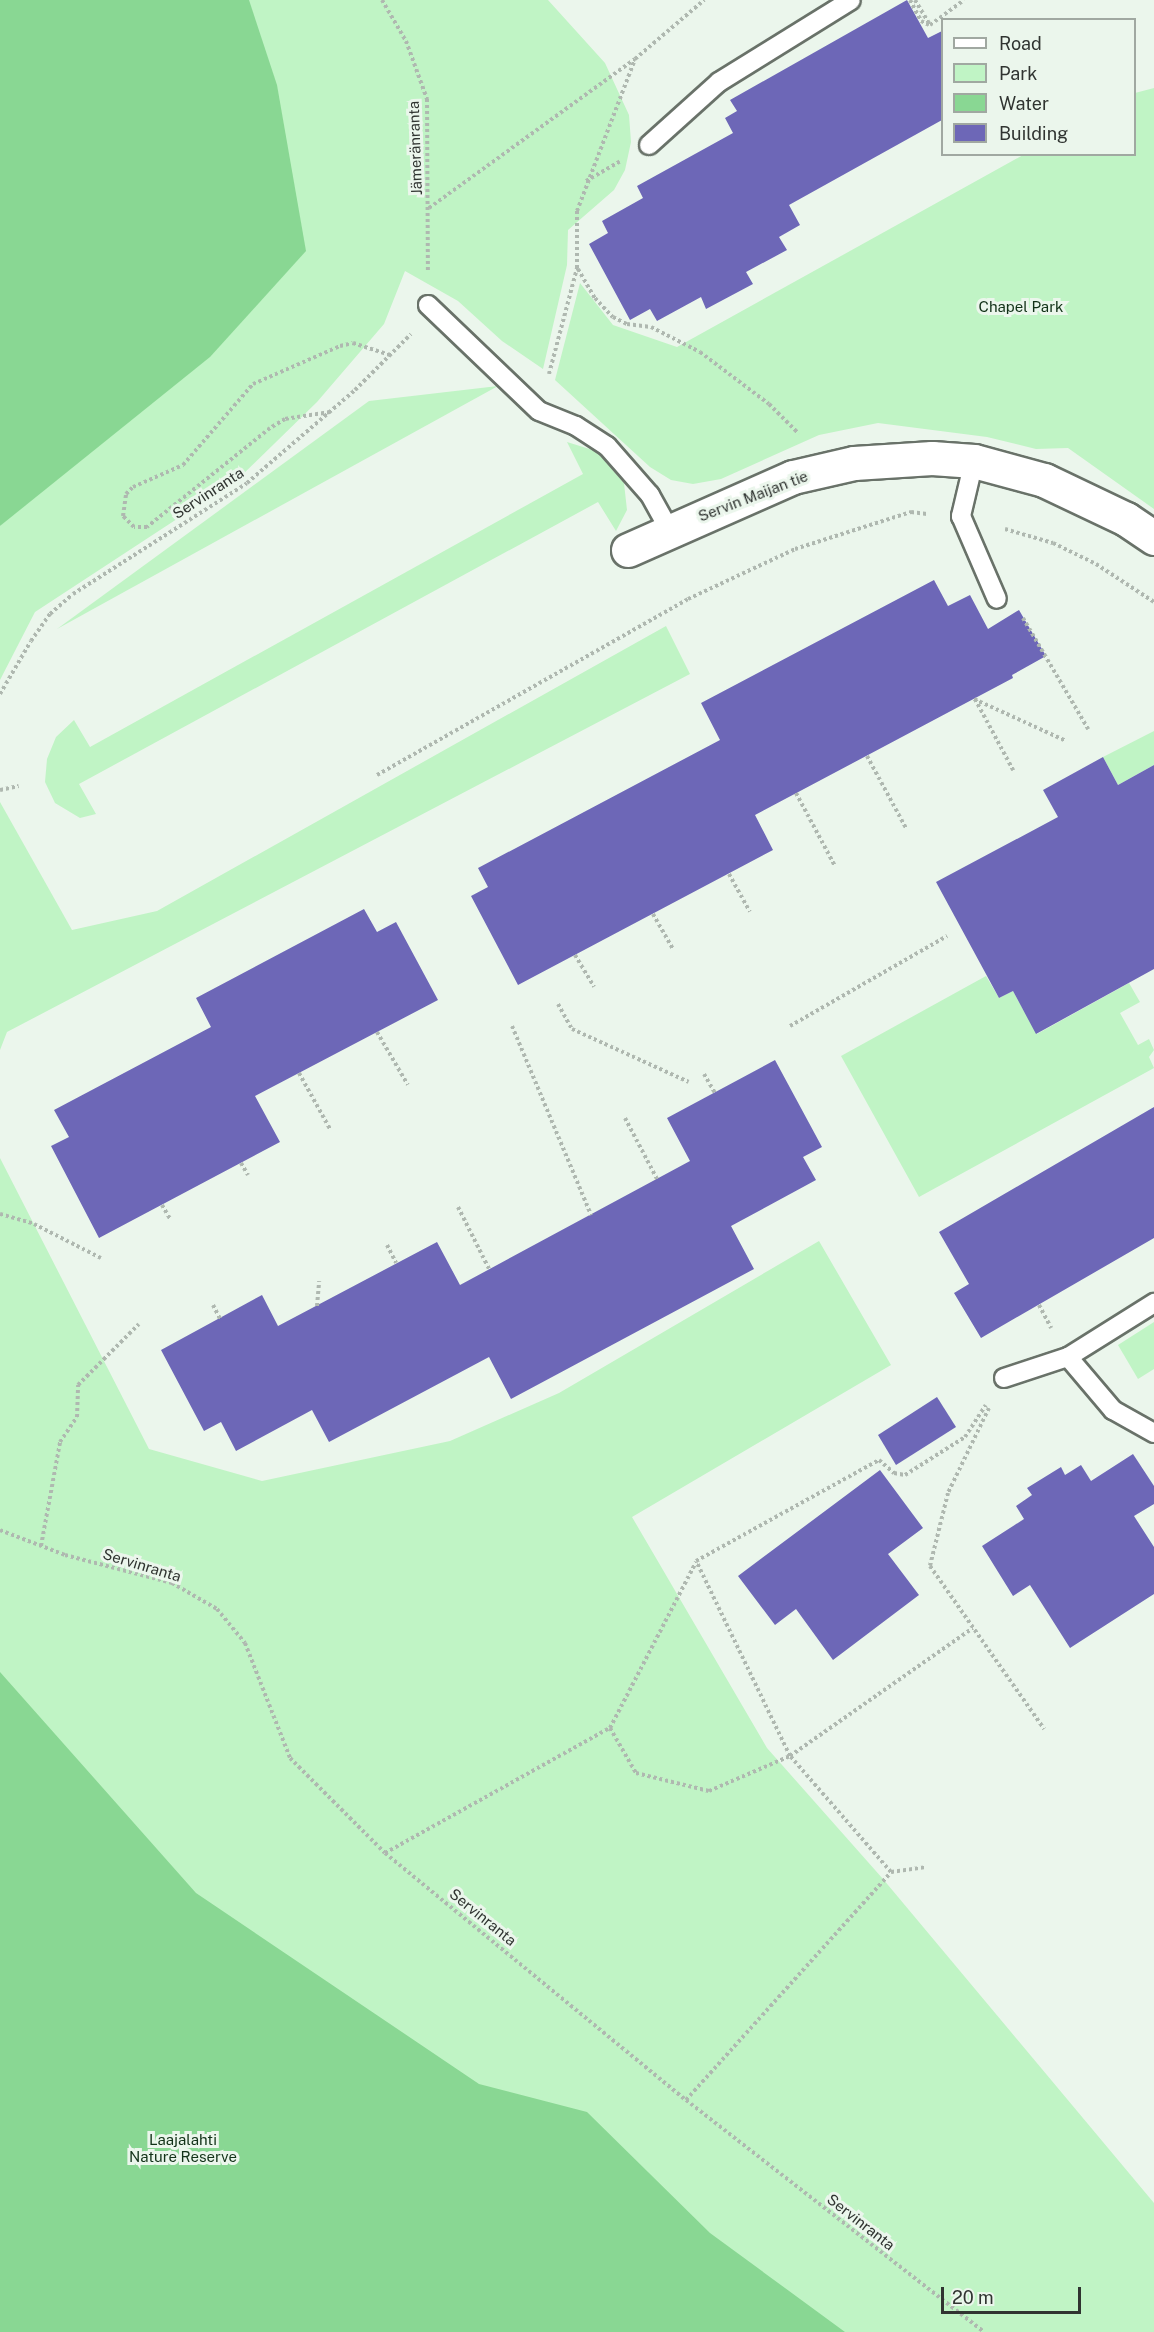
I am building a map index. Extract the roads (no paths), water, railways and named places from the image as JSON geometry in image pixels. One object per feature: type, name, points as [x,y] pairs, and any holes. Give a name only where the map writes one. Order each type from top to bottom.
[{"type":"street","name":"Servin Maijan tie","points":[[628,550],[669,529],[793,477],[834,468],[932,458],[974,461],[1061,487],[1126,519],[1154,538]]},
{"type":"lane","points":[[649,144],[718,82],[851,0]]},
{"type":"lane","points":[[428,305],[539,411],[576,426],[607,446],[650,495],[669,529]]},
{"type":"lane","points":[[974,461],[961,516],[997,599]]},
{"type":"lane","points":[[1004,1378],[1068,1357],[1154,1303]]},
{"type":"lane","points":[[1068,1357],[1113,1410],[1154,1433]]},
{"type":"water","points":[[0,0],[249,0],[277,85],[306,251],[210,357],[0,526]]},
{"type":"water","name":"Laajalahti Nature Reserve","points":[[0,1672],[196,1893],[479,2084],[587,2112],[710,2233],[845,2332],[0,2332]]},
{"type":"park label","name":"Chapel Park","points":[[1021,307]]}]
